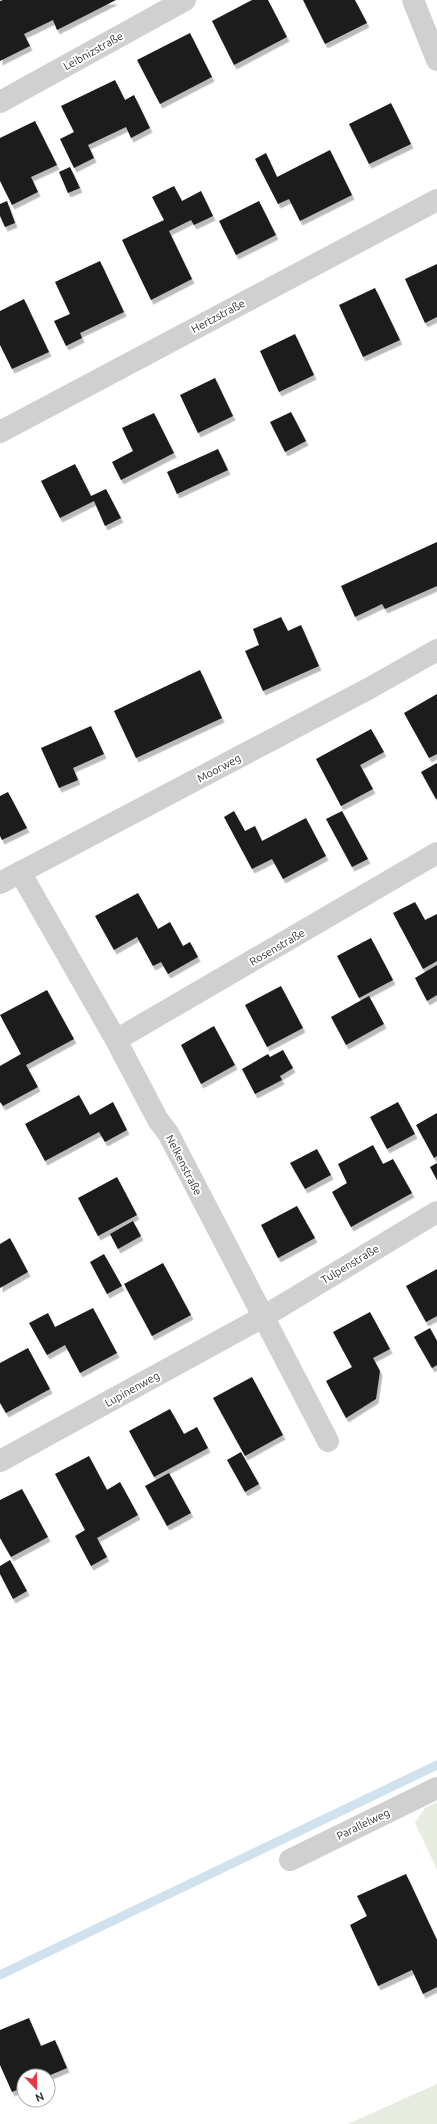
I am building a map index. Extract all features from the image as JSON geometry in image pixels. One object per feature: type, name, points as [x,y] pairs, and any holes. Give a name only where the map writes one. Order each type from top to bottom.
[{"type":"street","name":"Leibnizstraße","points":[[0,102],[185,0]]},
{"type":"street","points":[[413,0],[437,60]]},
{"type":"street","name":"Hertzstraße","points":[[0,432],[437,200]]},
{"type":"street","name":"Moorweg","points":[[0,883],[368,690],[437,650]]},
{"type":"street","name":"Rosenstraße","points":[[116,1040],[437,853]]},
{"type":"street","name":"Nelkenstraße","points":[[20,872],[116,1040],[158,1120],[168,1133],[328,1441]]},
{"type":"street","name":"Tulpenstraße","points":[[263,1317],[437,1212]]},
{"type":"street","name":"Lupinenweg","points":[[0,1461],[263,1317]]},
{"type":"street","name":"Parallelweg","points":[[290,1860],[437,1788]]},
{"type":"shaded area","points":[[437,1802],[437,1869],[415,1823],[425,1808]]},
{"type":"shaded area","points":[[437,2084],[437,2124],[348,2124]]},
{"type":"building","points":[[116,0],[57,30],[53,20],[24,34],[30,46],[0,61],[0,1]]},
{"type":"building","points":[[252,0],[268,0],[287,37],[234,65],[212,21]]},
{"type":"building","points":[[303,0],[355,0],[367,23],[325,44]]},
{"type":"building","points":[[190,33],[212,77],[160,104],[137,60]]},
{"type":"building","points":[[115,80],[125,100],[134,95],[150,128],[131,138],[126,127],[88,145],[94,158],[74,168],[60,139],[74,132],[61,106]]},
{"type":"building","points":[[391,103],[411,144],[369,164],[349,124]]},
{"type":"building","points":[[35,121],[57,165],[31,177],[38,192],[12,205],[0,181],[0,138]]},
{"type":"building","points":[[330,150],[352,195],[300,221],[289,199],[278,204],[255,159],[266,153],[277,177]]},
{"type":"building","points":[[70,167],[80,188],[68,193],[59,172]]},
{"type":"building","points":[[174,186],[182,201],[201,191],[213,216],[194,225],[191,220],[169,231],[192,279],[151,300],[122,240],[164,220],[152,197]]},
{"type":"building","points":[[7,201],[15,223],[5,227],[0,216],[0,204]]},
{"type":"building","points":[[259,201],[276,235],[236,255],[219,221]]},
{"type":"building","points":[[100,261],[124,312],[80,333],[82,338],[66,346],[54,321],[70,314],[55,282]]},
{"type":"building","points":[[437,264],[437,317],[425,323],[405,279]]},
{"type":"building","points":[[375,288],[400,340],[363,357],[339,305]]},
{"type":"building","points":[[24,299],[49,352],[12,369],[0,345],[0,311]]},
{"type":"building","points":[[295,334],[314,375],[279,392],[260,351]]},
{"type":"building","points":[[215,378],[233,416],[198,433],[180,395]]},
{"type":"building","points":[[291,412],[306,441],[285,452],[270,422]]},
{"type":"building","points":[[154,413],[174,453],[121,480],[112,462],[133,451],[122,428]]},
{"type":"building","points":[[218,449],[228,470],[177,494],[167,472]]},
{"type":"building","points":[[75,464],[91,496],[106,489],[121,518],[105,526],[94,501],[60,518],[41,481]]},
{"type":"building","points":[[437,542],[437,586],[385,609],[382,604],[355,617],[341,586]]},
{"type":"building","points":[[281,617],[288,631],[301,625],[319,666],[263,691],[245,651],[259,645],[253,629]]},
{"type":"building","points":[[200,670],[222,718],[136,758],[114,711]]},
{"type":"building","points":[[437,694],[437,754],[429,758],[404,713]]},
{"type":"building","points":[[91,726],[104,754],[73,768],[78,780],[59,788],[41,748]]},
{"type":"building","points":[[371,729],[384,752],[360,765],[373,789],[341,806],[316,759]]},
{"type":"building","points":[[437,763],[437,799],[436,799],[421,772]]},
{"type":"building","points":[[8,792],[27,828],[2,840],[0,836],[0,796]]},
{"type":"building","points":[[234,811],[245,831],[255,826],[262,841],[306,818],[326,856],[283,879],[272,859],[252,869],[224,817]]},
{"type":"building","points":[[342,811],[368,859],[352,867],[326,819]]},
{"type":"building","points":[[138,893],[158,929],[170,922],[183,946],[190,942],[198,957],[168,974],[161,962],[153,966],[137,937],[114,950],[95,916]]},
{"type":"building","points":[[415,902],[425,920],[437,914],[437,961],[423,969],[393,913]]},
{"type":"building","points":[[371,938],[393,980],[359,998],[337,956]]},
{"type":"building","points":[[437,965],[437,995],[427,1001],[415,978]]},
{"type":"building","points":[[281,986],[303,1028],[267,1047],[245,1005]]},
{"type":"building","points":[[47,990],[74,1039],[26,1065],[38,1087],[3,1106],[0,1102],[0,1066],[21,1054],[0,1015]]},
{"type":"building","points":[[369,996],[384,1024],[346,1045],[331,1017]]},
{"type":"building","points":[[214,1026],[235,1065],[201,1084],[181,1045]]},
{"type":"building","points":[[283,1050],[293,1068],[280,1076],[282,1080],[255,1094],[242,1069],[268,1054],[270,1057]]},
{"type":"building","points":[[79,1095],[90,1115],[113,1102],[127,1130],[105,1142],[99,1132],[45,1161],[25,1124]]},
{"type":"building","points":[[398,1102],[415,1134],[387,1149],[370,1117]]},
{"type":"building","points":[[437,1113],[437,1156],[434,1158],[416,1125]]},
{"type":"building","points":[[373,1145],[383,1164],[393,1159],[412,1193],[351,1227],[332,1192],[347,1183],[338,1164]]},
{"type":"building","points":[[317,1149],[331,1175],[305,1189],[290,1163]]},
{"type":"building","points":[[437,1163],[437,1180],[430,1167]]},
{"type":"building","points":[[117,1177],[137,1215],[98,1236],[78,1198]]},
{"type":"building","points":[[297,1206],[315,1238],[278,1258],[261,1225]]},
{"type":"building","points":[[133,1221],[141,1236],[118,1249],[110,1234]]},
{"type":"building","points":[[10,1238],[28,1272],[0,1288],[0,1244]]},
{"type":"building","points":[[104,1254],[122,1286],[107,1294],[90,1262]]},
{"type":"building","points":[[163,1263],[191,1315],[152,1336],[124,1284]]},
{"type":"building","points":[[437,1269],[437,1316],[426,1322],[406,1286]]},
{"type":"building","points":[[93,1308],[117,1353],[80,1373],[65,1345],[47,1355],[29,1323],[48,1313],[55,1327]]},
{"type":"building","points":[[370,1312],[390,1349],[373,1358],[380,1371],[376,1399],[346,1418],[326,1381],[352,1367],[333,1332]]},
{"type":"building","points":[[430,1328],[437,1341],[437,1365],[432,1368],[414,1337]]},
{"type":"building","points":[[28,1348],[50,1389],[6,1413],[0,1403],[0,1363]]},
{"type":"building","points":[[252,1377],[283,1435],[245,1456],[213,1398]]},
{"type":"building","points":[[170,1409],[184,1434],[197,1427],[208,1448],[154,1477],[129,1431]]},
{"type":"building","points":[[241,1452],[259,1484],[245,1492],[227,1460]]},
{"type":"building","points":[[89,1456],[107,1490],[120,1482],[138,1515],[97,1538],[107,1557],[91,1566],[75,1536],[85,1530],[55,1474]]},
{"type":"building","points":[[169,1473],[191,1513],[167,1526],[145,1486]]},
{"type":"building","points":[[22,1489],[48,1537],[11,1557],[0,1538],[0,1500]]},
{"type":"building","points":[[10,1560],[27,1591],[13,1599],[0,1574],[0,1566]]},
{"type":"building","points":[[406,1874],[437,1940],[437,1987],[423,1994],[412,1970],[378,1986],[350,1925],[367,1916],[357,1896]]},
{"type":"building","points":[[29,2018],[41,2046],[55,2040],[67,2068],[56,2073],[56,2068],[16,2068],[16,2090],[12,2092],[0,2065],[0,2030]]},
{"type":"waterway","points":[[0,1975],[437,1765]]}]
